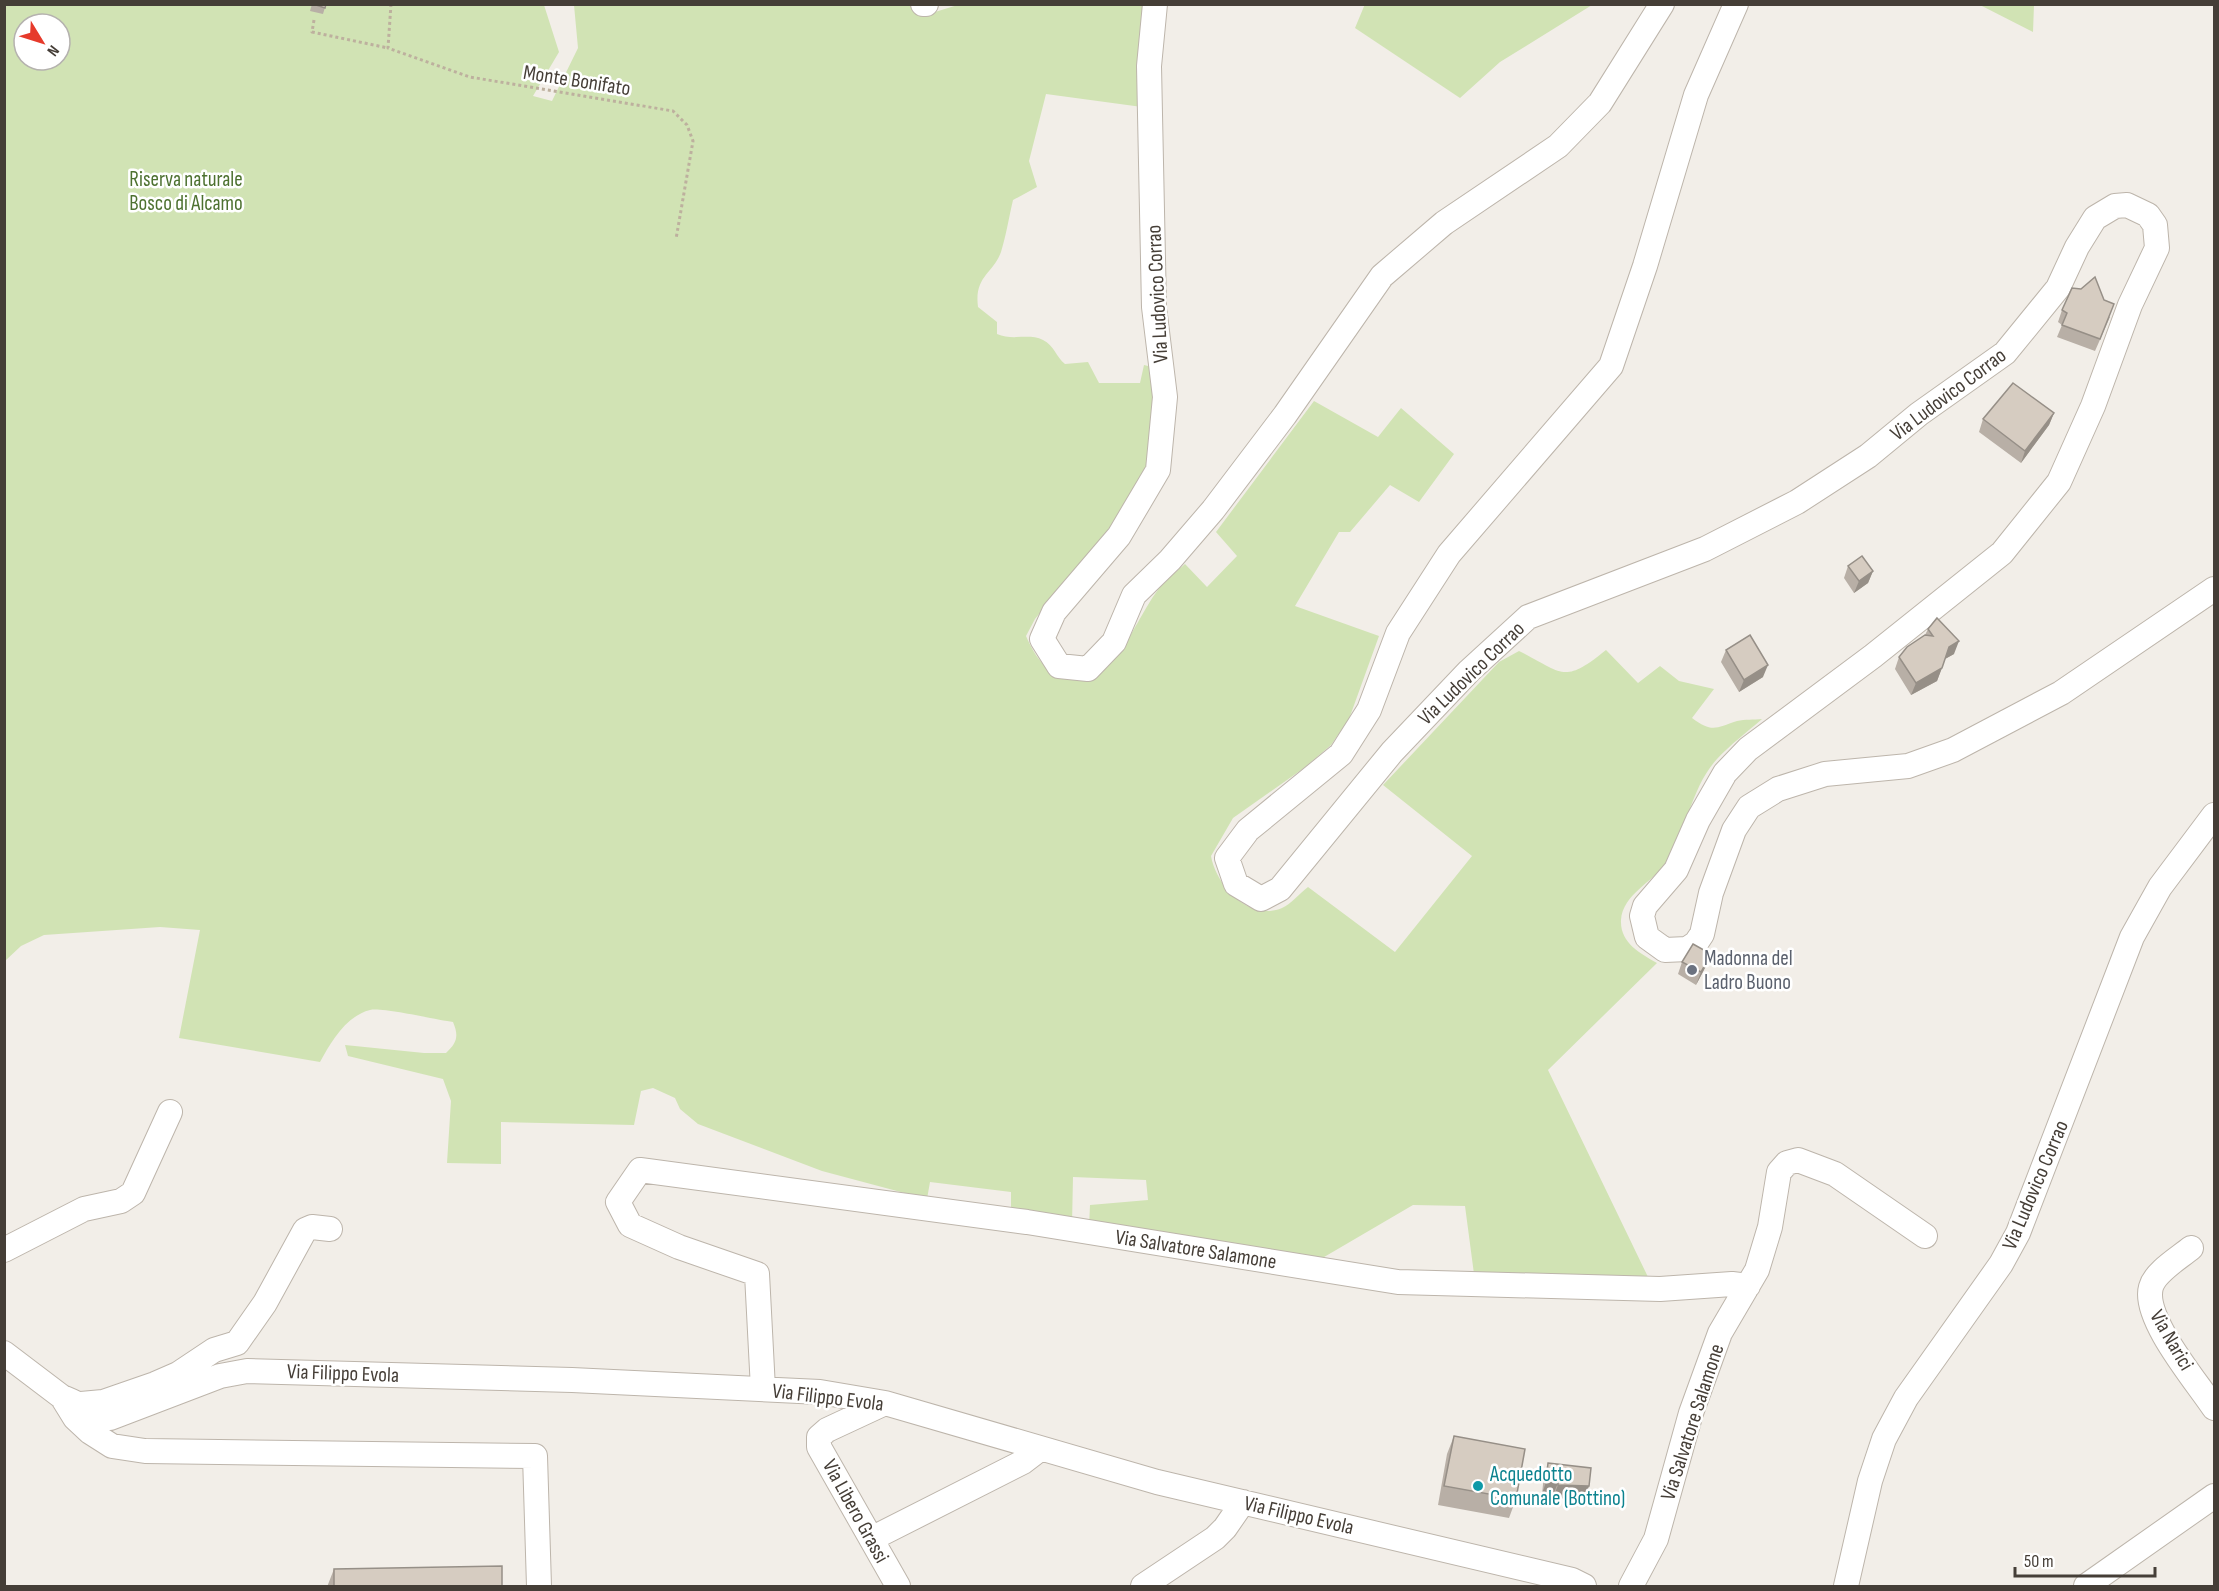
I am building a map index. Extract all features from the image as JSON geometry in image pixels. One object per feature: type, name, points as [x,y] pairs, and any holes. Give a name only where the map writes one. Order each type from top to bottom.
[{"type":"street","name":"Via Ludovico Corrao","points":[[1155,4],[1149,66],[1154,307],[1165,397],[1158,470],[1119,536],[1054,612],[1042,639],[1059,666],[1088,669],[1114,642],[1134,595],[1170,560],[1213,510],[1285,415],[1382,276],[1444,223],[1558,146],[1600,103],[1662,4]]},
{"type":"street","name":"Via Ludovico Corrao","points":[[1736,4],[1696,94],[1645,266],[1611,366],[1449,554],[1398,633],[1369,711],[1341,754],[1248,830],[1227,858],[1236,884],[1261,900],[1280,889],[1392,752],[1469,670],[1528,617],[1705,549],[1797,502],[1868,456],[1919,414],[2005,353],[2058,288],[2077,247],[2095,218],[2115,206],[2127,205],[2148,215],[2158,237],[2157,248],[2130,305],[2093,406],[2059,482],[2002,553],[1873,656],[1748,749],[1725,772],[1698,820],[1676,870],[1645,906],[1642,916],[1647,937],[1665,950],[1687,949],[1696,943],[1702,934],[1712,893],[1734,830],[1749,807],[1778,789],[1826,774],[1908,766],[1953,750],[2061,693],[2214,589]]},
{"type":"street","name":"Via Ludovico Corrao","points":[[1846,1587],[1870,1481],[1884,1439],[1906,1398],[2001,1264],[2018,1233],[2132,937],[2160,887],[2214,815]]},
{"type":"street","points":[[4,1250],[84,1209],[121,1201],[133,1193],[170,1112]]},
{"type":"street","points":[[1748,1286],[1756,1270],[1770,1227],[1779,1172],[1787,1163],[1798,1160],[1809,1162],[1835,1174],[1925,1236]]},
{"type":"street","name":"Via Salvatore Salamone","points":[[763,1389],[757,1274],[679,1247],[630,1225],[618,1202],[640,1170],[1027,1222],[1398,1282],[1660,1289],[1732,1284],[1748,1286],[1720,1334],[1691,1413],[1656,1539],[1631,1587]]},
{"type":"street","points":[[71,1401],[103,1402],[155,1384],[178,1374],[214,1350],[237,1343],[265,1304],[305,1230],[312,1227],[330,1229]]},
{"type":"street","name":"Via Narici","points":[[2191,1248],[2155,1278],[2151,1287],[2151,1308],[2172,1346],[2214,1408]]},
{"type":"street","points":[[4,1353],[71,1401],[82,1425],[112,1446],[145,1451],[536,1456],[539,1587]]},
{"type":"street","name":"Via Filippo Evola","points":[[71,1401],[97,1415],[111,1418],[220,1376],[247,1371],[572,1380],[820,1392],[885,1403],[1136,1477],[1572,1580],[1584,1587]]},
{"type":"street","name":"Via Libero Grassi","points":[[885,1403],[826,1430],[819,1437],[819,1447],[873,1538],[898,1587]]},
{"type":"street","points":[[873,1538],[1023,1462],[1040,1449]]},
{"type":"street","points":[[2086,1587],[2214,1496]]},
{"type":"street","points":[[1143,1587],[1215,1538],[1226,1528],[1243,1502]]},
{"type":"path","points":[[388,48],[391,4]]},
{"type":"path","name":"Monte Bonifato","points":[[314,20],[312,32],[388,48],[470,77],[673,111],[687,125],[693,141],[676,239]]},
{"type":"green space","name":"Riserva naturale Bosco di Alcamo","points":[[913,4],[935,12],[961,4],[1150,5],[1142,107],[1046,94],[1029,161],[1037,187],[1013,200],[1001,252],[979,288],[978,307],[997,322],[997,334],[1043,340],[1065,364],[1088,362],[1099,383],[1140,383],[1144,365],[1152,367],[1159,379],[1151,452],[1139,482],[1114,524],[1035,619],[1026,636],[1037,656],[1052,671],[1066,677],[1083,679],[1098,673],[1122,648],[1152,599],[1169,577],[1185,564],[1207,587],[1237,556],[1216,532],[1314,401],[1378,437],[1401,408],[1454,454],[1419,502],[1390,485],[1350,532],[1339,532],[1295,606],[1379,636],[1349,719],[1331,745],[1304,768],[1233,818],[1211,856],[1214,867],[1227,889],[1246,905],[1258,910],[1270,911],[1282,908],[1308,887],[1395,952],[1472,856],[1383,785],[1499,662],[1519,651],[1563,672],[1580,668],[1606,650],[1638,683],[1660,666],[1679,681],[1714,689],[1692,718],[1705,726],[1714,728],[1740,720],[1762,719],[1727,749],[1708,770],[1666,863],[1633,896],[1623,911],[1622,928],[1627,941],[1657,963],[1548,1070],[1648,1277],[1474,1274],[1465,1206],[1413,1205],[1319,1260],[1089,1227],[1090,1205],[1148,1200],[1146,1180],[1073,1177],[1072,1224],[1011,1214],[1011,1192],[930,1182],[927,1199],[822,1171],[698,1124],[680,1109],[675,1098],[653,1088],[641,1091],[634,1125],[501,1122],[501,1164],[447,1163],[451,1101],[443,1079],[348,1056],[345,1045],[446,1053],[456,1039],[453,1022],[397,1012],[370,1010],[361,1013],[347,1024],[334,1038],[320,1062],[179,1038],[200,930],[160,927],[44,935],[21,946],[5,961],[4,5],[544,5],[559,52],[533,96],[552,101],[578,48],[574,5]]},
{"type":"green space","points":[[1365,4],[1592,5],[1500,62],[1460,98],[1355,28]]},
{"type":"green space","points":[[1980,5],[2034,5],[2033,32]]},
{"type":"building","points":[[313,4],[326,4],[325,8]]},
{"type":"building","points":[[2095,277],[2104,300],[2114,304],[2100,339],[2062,325],[2067,313],[2062,310],[2072,288],[2081,289]]},
{"type":"building","points":[[2013,383],[2054,413],[2025,451],[1983,419]]},
{"type":"building","points":[[1862,556],[1873,571],[1859,581],[1848,566]]},
{"type":"building","points":[[1937,618],[1959,641],[1949,647],[1942,668],[1916,683],[1899,657],[1907,647],[1925,635],[1933,636],[1928,629]]},
{"type":"building","points":[[1750,635],[1768,665],[1744,680],[1726,650]]},
{"type":"building","points":[[1693,944],[1711,954],[1701,972],[1682,962]]},
{"type":"building","points":[[1454,1436],[1525,1449],[1516,1499],[1444,1486]]},
{"type":"building","points":[[1548,1463],[1591,1468],[1589,1486],[1558,1485],[1558,1483],[1546,1482]]},
{"type":"building","points":[[502,1566],[502,1587],[334,1587],[334,1569]]},
{"type":"place","name":"Madonna del Ladro Buono","points":[[1692,970]]},
{"type":"place","name":"Acquedotto Comunale (Bottino)","points":[[1478,1486]]}]
